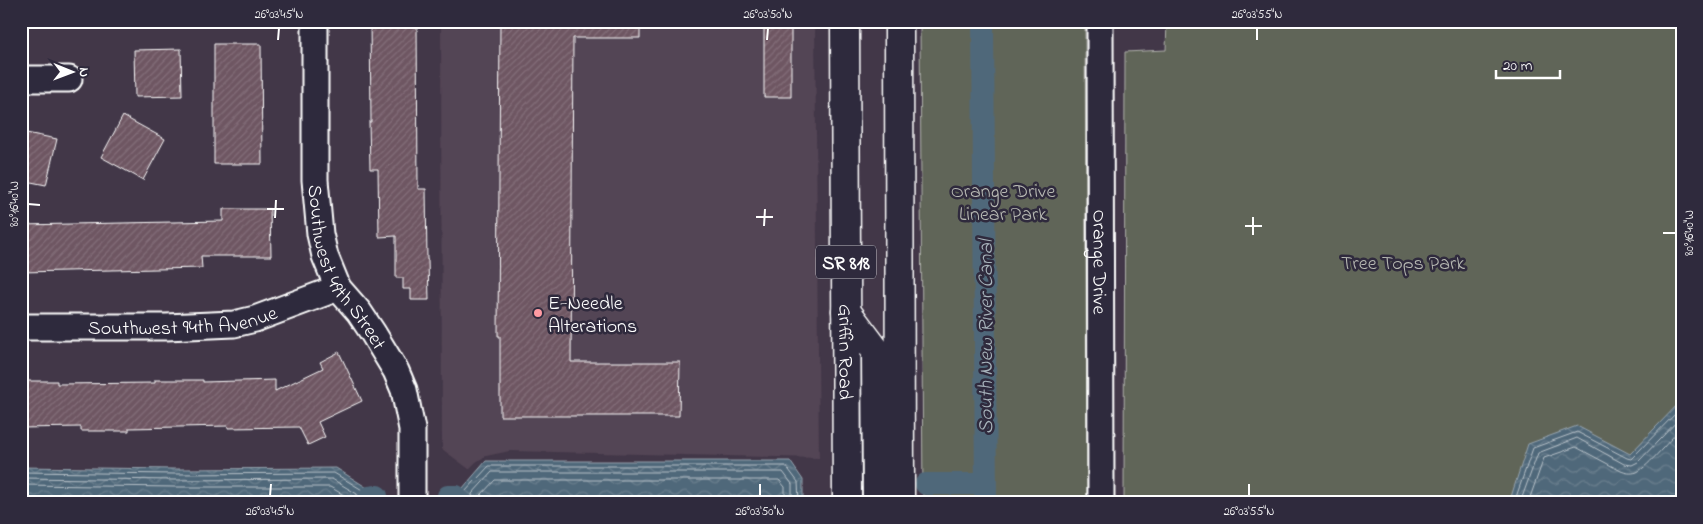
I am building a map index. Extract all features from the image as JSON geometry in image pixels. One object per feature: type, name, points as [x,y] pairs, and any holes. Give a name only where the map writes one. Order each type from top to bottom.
[{"type":"main road","name":"Griffin Road","points":[[845,21],[847,503]]},
{"type":"main road","name":"SR 818","points":[[898,21],[900,503]]},
{"type":"main road","points":[[846,311],[876,352],[877,503]]},
{"type":"street","name":"Southwest 49th Street","points":[[315,21],[315,180],[317,210],[325,256],[338,288],[373,332],[396,371],[404,390],[412,429],[412,503]]},
{"type":"street","name":"Orange Drive","points":[[1100,21],[1101,503]]},
{"type":"street","points":[[21,79],[69,79]]},
{"type":"street","name":"Southwest 94th Avenue","points":[[21,327],[184,327],[234,324],[255,319],[338,288]]},
{"type":"shaded area","points":[[441,21],[815,21],[819,458],[510,451],[486,456],[469,469],[442,449]]},
{"type":"green space","name":"Orange Drive Linear Park","points":[[920,21],[1085,21],[1087,503],[923,503]]},
{"type":"green space","name":"Tree Tops Park","points":[[1167,21],[1682,21],[1682,503],[1124,503],[1125,52],[1166,50]]},
{"type":"water","points":[[1682,400],[1682,503],[1509,503],[1528,444],[1577,426],[1630,454]]},
{"type":"water","points":[[486,461],[790,461],[803,480],[803,503],[465,503],[456,496]]},
{"type":"water","points":[[21,467],[175,469],[336,468],[369,489],[370,500],[368,503],[21,503]]},
{"type":"building","points":[[370,21],[417,21],[418,189],[426,189],[429,300],[411,300],[411,289],[403,289],[403,278],[396,278],[396,236],[379,237],[378,169],[370,169]]},
{"type":"building","points":[[500,21],[640,21],[640,38],[573,38],[571,362],[680,362],[679,416],[500,416],[500,336],[498,336]]},
{"type":"building","points":[[791,25],[791,97],[764,97],[764,26]]},
{"type":"building","points":[[214,44],[261,44],[262,164],[214,164]]},
{"type":"building","points":[[181,49],[182,96],[135,97],[134,50]]},
{"type":"building","points":[[123,116],[165,139],[143,180],[101,157]]},
{"type":"building","points":[[21,132],[57,139],[46,185],[21,180]]},
{"type":"building","points":[[223,209],[270,209],[271,256],[201,256],[202,268],[21,272],[21,225],[223,221]]},
{"type":"building","points":[[339,352],[362,401],[318,422],[325,437],[308,445],[299,427],[129,428],[129,431],[81,431],[81,427],[21,428],[21,381],[57,381],[57,384],[155,383],[155,380],[203,380],[203,382],[275,380],[275,391],[323,368],[320,362]]},
{"type":"waterway","name":"South New River Canal","points":[[983,21],[986,503]]},
{"type":"waterway","points":[[926,484],[985,484]]},
{"type":"waterway","points":[[369,497],[377,496]]},
{"type":"waterway","points":[[448,496],[456,496]]},
{"type":"place","name":"E-Needle Alterations","points":[[538,313]]}]
